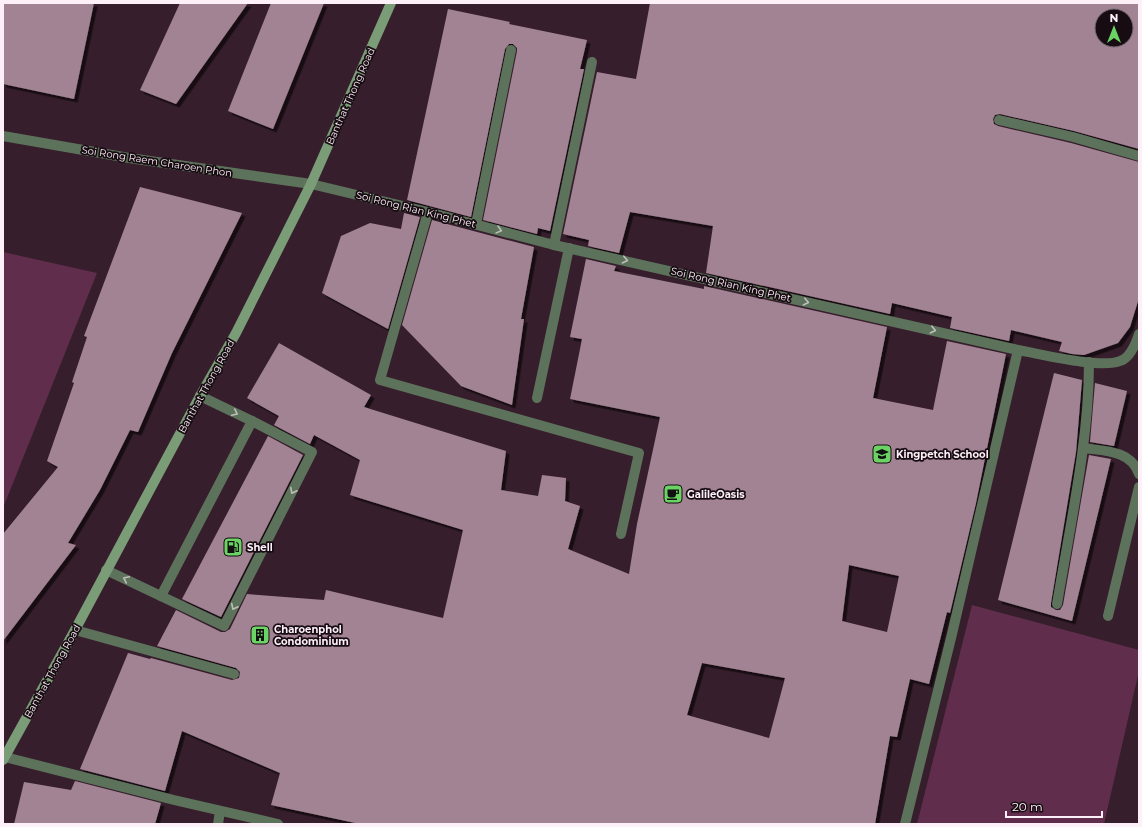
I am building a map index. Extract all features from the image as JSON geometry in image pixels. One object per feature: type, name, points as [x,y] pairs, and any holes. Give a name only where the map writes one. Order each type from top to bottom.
[{"type":"main road","name":"Banthat Thong Road","points":[[4,759],[200,396],[236,333],[311,184],[392,3]]},
{"type":"street","points":[[476,224],[511,50]]},
{"type":"street","points":[[554,244],[592,62]]},
{"type":"street","points":[[999,120],[1073,137],[1139,156]]},
{"type":"street","name":"Soi Rong Raem Charoen Phon","points":[[3,136],[129,158],[311,184]]},
{"type":"street","name":"Soi Rong Rian King Phet","points":[[311,184],[569,248],[1018,350],[1089,362],[1105,363],[1121,361],[1129,354],[1137,341],[1139,334]]},
{"type":"street","points":[[428,212],[380,380],[639,454],[621,534]]},
{"type":"street","points":[[537,398],[569,248]]},
{"type":"street","points":[[905,824],[952,634],[1018,350]]},
{"type":"street","points":[[1057,604],[1083,448],[1089,362]]},
{"type":"street","points":[[106,570],[224,626],[312,452],[200,396]]},
{"type":"street","points":[[161,596],[252,421]]},
{"type":"street","points":[[1083,448],[1116,453],[1131,460],[1137,467],[1139,474]]},
{"type":"street","points":[[1108,616],[1139,487]]},
{"type":"street","points":[[75,630],[234,674]]},
{"type":"street","points":[[4,759],[278,824]]},
{"type":"street","points":[[218,824],[220,811]]},
{"type":"shaded area","points":[[3,252],[97,273],[3,508]]},
{"type":"shaded area","points":[[972,605],[1139,650],[1139,671],[1104,824],[917,824]]},
{"type":"building","points":[[3,3],[94,3],[74,99],[3,84]]},
{"type":"building","points":[[180,3],[248,3],[176,104],[140,90]]},
{"type":"building","points":[[271,3],[324,3],[273,129],[228,111]]},
{"type":"building","points":[[650,3],[1139,3],[1139,149],[1074,131],[1000,114],[995,115],[993,119],[994,124],[998,126],[1071,143],[1139,162],[1139,298],[1130,327],[1118,343],[1084,355],[1072,354],[1059,351],[1062,342],[1011,330],[1009,341],[950,328],[952,317],[892,303],[890,314],[706,273],[713,226],[630,212],[619,253],[588,246],[589,240],[563,234],[597,72],[636,79]]},
{"type":"building","points":[[448,9],[510,22],[509,24],[587,40],[580,69],[584,69],[550,231],[538,228],[537,234],[483,220],[517,51],[517,48],[513,44],[509,44],[505,49],[471,217],[407,200]]},
{"type":"building","points":[[140,187],[242,213],[172,353],[138,432],[130,430],[100,490],[68,543],[76,545],[3,641],[3,534],[58,467],[47,461],[74,383],[72,382],[87,337],[84,336]]},
{"type":"building","points":[[404,213],[420,217],[388,329],[322,293],[341,236],[370,223],[401,229]]},
{"type":"building","points":[[432,220],[534,247],[521,319],[524,319],[512,405],[461,386],[402,325]]},
{"type":"building","points":[[586,259],[616,266],[614,271],[704,289],[704,286],[887,327],[873,398],[933,410],[947,341],[1006,354],[976,503],[950,613],[947,612],[929,684],[910,679],[897,737],[890,736],[875,824],[360,824],[271,805],[280,773],[182,731],[165,791],[80,769],[128,653],[232,680],[239,678],[240,672],[236,668],[157,646],[176,610],[221,632],[225,632],[230,629],[247,594],[324,600],[326,590],[443,618],[463,530],[350,495],[360,460],[314,435],[310,444],[274,425],[279,416],[247,398],[279,343],[371,395],[364,407],[506,451],[501,490],[538,496],[542,475],[566,478],[565,501],[580,506],[568,549],[629,574],[637,524],[660,417],[570,399],[582,339],[570,337]],"holes":[[[849,565],[899,576],[887,632],[842,621]],[[702,663],[785,678],[769,738],[687,715]]]},
{"type":"building","points":[[1054,373],[1082,380],[1076,452],[1051,603],[1051,607],[1056,610],[1060,610],[1063,605],[1089,455],[1111,459],[1072,621],[998,600]]},
{"type":"building","points":[[1095,383],[1127,391],[1114,446],[1090,442]]},
{"type":"building","name":"Shell","points":[[268,436],[303,455],[221,617],[182,599]]},
{"type":"building","points":[[75,781],[161,803],[155,824],[14,824],[24,782],[71,790]]},
{"type":"place","name":"Kingpetch School","points":[[882,454]]},
{"type":"place","name":"GalileOasis","points":[[673,494]]},
{"type":"place","name":"Shell","points":[[233,547]]},
{"type":"place","name":"Charoenphol Condominium","points":[[260,635]]}]
